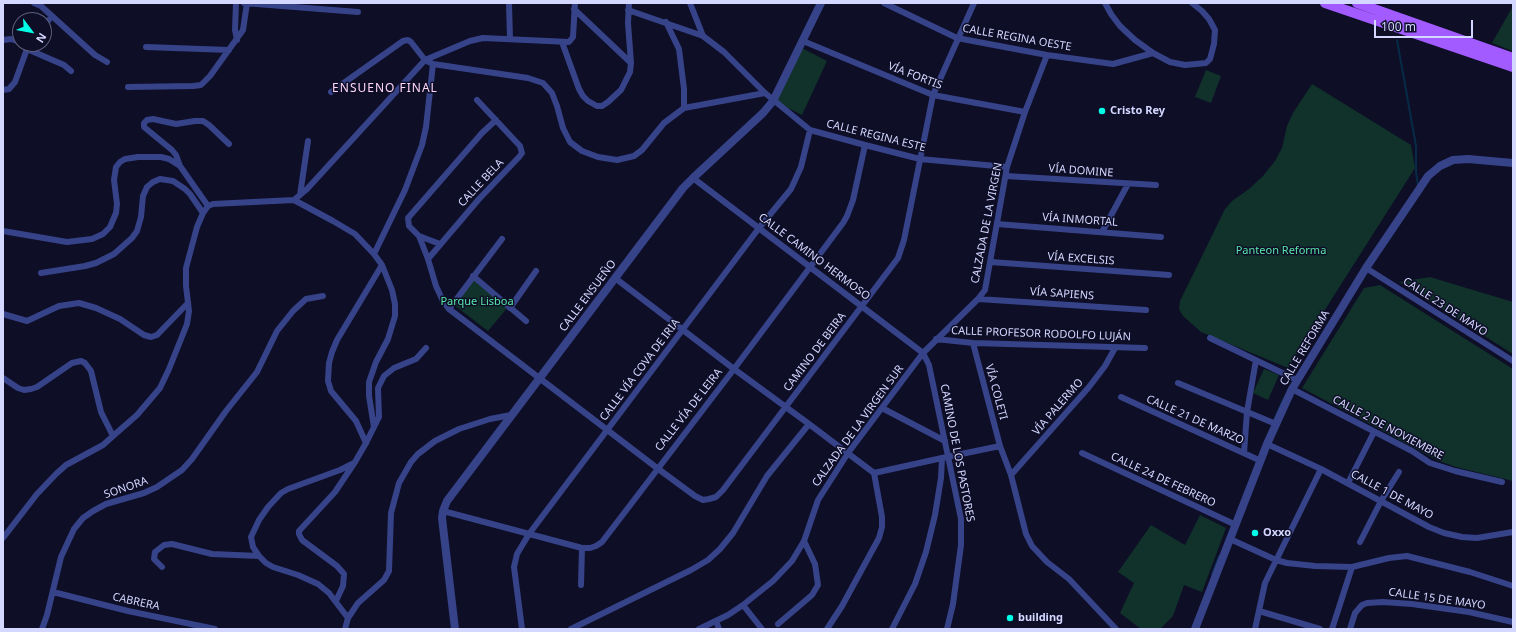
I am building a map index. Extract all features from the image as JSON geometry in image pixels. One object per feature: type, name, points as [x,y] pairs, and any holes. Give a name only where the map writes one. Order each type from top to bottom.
[{"type":"main road","points":[[1325,3],[1513,67]]},
{"type":"main road","points":[[1357,3],[1513,58]]},
{"type":"street","points":[[34,3],[41,6],[48,12]]},
{"type":"street","points":[[236,3],[235,30],[237,40]]},
{"type":"street","points":[[128,87],[193,86],[200,84],[210,76],[243,30],[246,3],[358,12]]},
{"type":"street","points":[[509,3],[510,39]]},
{"type":"street","points":[[690,3],[703,36]]},
{"type":"street","name":"CALLE ENSUEÑO","points":[[455,629],[443,530],[443,511],[453,492],[615,278],[693,178],[763,113],[773,101],[821,3]]},
{"type":"street","name":"CALLE REGINA OESTE","points":[[884,3],[957,38],[1047,55],[1113,64],[1153,53]]},
{"type":"street","name":"CAMINO DE BEIRA","points":[[449,309],[539,379],[695,496],[703,500],[716,497],[723,490],[894,264],[902,250],[933,95],[957,38],[974,3]]},
{"type":"street","points":[[1105,3],[1110,14],[1135,40],[1153,53],[1170,62],[1185,65],[1201,64],[1210,59],[1214,44],[1215,30],[1209,19],[1192,3]]},
{"type":"street","points":[[294,200],[307,189],[429,62],[470,41],[483,38],[562,42],[571,41],[573,37],[574,6]]},
{"type":"street","points":[[574,6],[631,63]]},
{"type":"street","points":[[562,42],[579,89],[588,101],[597,106],[602,106],[621,90],[627,80],[631,63],[628,6],[703,36]]},
{"type":"street","points":[[52,16],[95,55],[107,62]]},
{"type":"street","points":[[666,22],[679,49],[684,89],[684,108]]},
{"type":"street","name":"CALLE REGINA ESTE","points":[[703,36],[724,52],[765,94],[810,130],[920,159],[1007,167]]},
{"type":"street","points":[[331,92],[403,40],[406,40],[411,42],[429,62],[528,78],[543,83],[552,93],[563,128],[570,142],[582,151],[617,160],[634,156],[642,150],[664,123],[684,108],[765,94]]},
{"type":"street","name":"VÍA FORTIS","points":[[803,41],[933,95],[1025,112]]},
{"type":"street","points":[[146,47],[229,50]]},
{"type":"street","points":[[6,90],[15,82],[27,52]]},
{"type":"street","points":[[40,52],[64,65],[71,71]]},
{"type":"street","name":"CALZADA DE LA VIRGEN","points":[[923,353],[978,299],[986,286],[1007,167],[1025,112],[1047,55]]},
{"type":"street","points":[[374,254],[405,190],[422,145],[426,127],[429,62]]},
{"type":"street","name":"CALLE BELA","points":[[428,259],[492,183],[522,153],[520,146],[477,100]]},
{"type":"street","points":[[208,206],[180,166],[176,155],[144,127],[144,123],[147,120],[153,119],[176,124],[203,121],[229,144]]},
{"type":"street","points":[[496,120],[482,133],[410,215],[408,222],[409,226],[419,236],[436,286],[443,301],[449,309],[472,276],[502,239]]},
{"type":"street","name":"CALLE VÍA COVA DE IRIA","points":[[522,629],[514,567],[517,554],[528,534],[791,189],[797,178],[810,130]]},
{"type":"street","points":[[300,195],[308,141]]},
{"type":"street","name":"CALLE VÍA DE LEIRA","points":[[443,511],[582,548],[590,548],[602,542],[734,369],[847,216],[853,200],[865,145]]},
{"type":"street","points":[[3,231],[67,242],[92,239],[102,234],[114,220],[117,204],[115,174],[116,167],[120,162],[125,159],[138,157],[161,157],[180,166]]},
{"type":"street","name":"CALLE REFORMA","points":[[1195,629],[1267,444],[1292,389],[1366,268],[1428,176],[1440,166],[1453,160],[1468,159],[1513,163]]},
{"type":"street","name":"VÍA DOMINE","points":[[1006,176],[1156,185]]},
{"type":"street","name":"CALLE CAMINO HERMOSO","points":[[693,178],[923,353]]},
{"type":"street","points":[[42,273],[85,266],[96,263],[114,254],[132,238],[141,217],[143,196],[147,187],[160,179],[172,181],[185,189],[203,214]]},
{"type":"street","points":[[1102,232],[1128,184]]},
{"type":"street","points":[[3,538],[37,494],[56,474],[66,465],[103,445],[114,436],[137,415],[160,388],[187,324],[188,303],[186,268],[192,244],[203,214],[208,206],[213,204],[294,200],[355,234],[382,265],[392,290],[395,304],[395,316],[388,339],[374,367],[369,382],[369,396],[374,427]]},
{"type":"street","name":"VÍA INMORTAL","points":[[997,224],[1161,237]]},
{"type":"street","points":[[419,236],[440,244]]},
{"type":"street","name":"VÍA EXCELSIS","points":[[991,262],[1170,275]]},
{"type":"street","points":[[366,443],[356,420],[331,391],[328,381],[328,372],[332,352],[337,340],[382,265]]},
{"type":"street","name":"CALLE 23 DE MAYO","points":[[1366,268],[1513,361]]},
{"type":"street","points":[[510,308],[536,271]]},
{"type":"street","points":[[472,276],[526,321]]},
{"type":"street","points":[[615,278],[874,473],[882,517],[882,527],[879,538],[842,606],[827,629]]},
{"type":"street","name":"SONORA","points":[[42,629],[64,550],[74,529],[83,518],[106,504],[144,493],[157,487],[182,470],[192,459],[257,372],[278,331],[292,311],[306,299],[323,296]]},
{"type":"street","name":"VÍA SAPIENS","points":[[978,299],[1146,310]]},
{"type":"street","points":[[3,314],[27,321],[59,306],[79,303],[96,308],[120,320],[144,335],[151,337],[157,335],[188,303]]},
{"type":"street","points":[[1210,338],[1297,380]]},
{"type":"street","name":"CALLE PROFESOR RODOLFO LUJÁN","points":[[936,339],[973,343],[1145,348]]},
{"type":"street","name":"VÍA COLETI","points":[[973,343],[1000,446],[1011,475],[1026,534],[1032,546],[1047,562],[1069,578],[1116,629]]},
{"type":"street","points":[[336,601],[343,586],[344,574],[337,566],[302,540],[299,531],[328,500],[355,462],[366,443],[379,414],[378,388],[384,376],[394,368],[416,359],[426,348]]},
{"type":"street","name":"VÍA PALERMO","points":[[1011,475],[1089,387],[1105,366],[1115,348]]},
{"type":"street","name":"CALZADA DE LA VIRGEN SUR","points":[[699,629],[728,615],[743,605],[773,581],[792,561],[804,541],[818,500],[848,453],[923,353]]},
{"type":"street","name":"CAMINO DE LOS PASTORES","points":[[923,353],[929,365],[945,441],[945,457],[958,498],[961,529],[953,604],[947,629]]},
{"type":"street","points":[[1244,453],[1247,412],[1256,360]]},
{"type":"street","points":[[3,378],[18,388],[31,389],[72,363],[81,361],[85,363],[91,371],[101,412],[114,436]]},
{"type":"street","points":[[1178,383],[1276,424]]},
{"type":"street","name":"CALLE 2 DE NOVIEMBRE","points":[[1292,389],[1440,467],[1502,482]]},
{"type":"street","name":"CALLE 21 DE MARZO","points":[[1121,397],[1261,461]]},
{"type":"street","points":[[882,408],[945,441]]},
{"type":"street","points":[[345,629],[348,618],[358,603],[387,576],[390,565],[391,512],[399,483],[411,462],[418,454],[435,441],[460,429],[490,419],[511,415]]},
{"type":"street","points":[[571,629],[691,570],[708,560],[720,549],[733,533],[767,476],[809,424]]},
{"type":"street","points":[[1348,483],[1374,432]]},
{"type":"street","name":"CALLE 1 DE MAYO","points":[[1267,444],[1348,483],[1429,527],[1454,535],[1477,538],[1513,532]]},
{"type":"street","points":[[874,473],[1000,446]]},
{"type":"street","name":"CALLE 24 DE FEBRERO","points":[[1082,453],[1236,526]]},
{"type":"street","points":[[892,629],[915,584],[926,552],[945,457]]},
{"type":"street","points":[[348,618],[329,593],[318,584],[298,575],[273,567],[259,556],[253,547],[251,537],[259,520],[275,499],[288,489],[319,478],[355,462]]},
{"type":"street","points":[[1255,629],[1265,583],[1320,469]]},
{"type":"street","points":[[1360,542],[1381,501],[1400,472]]},
{"type":"street","points":[[1230,539],[1276,560],[1315,566],[1352,567],[1389,558],[1407,556],[1470,572],[1513,586]]},
{"type":"street","points":[[778,624],[812,595],[818,585],[815,564],[804,541]]},
{"type":"street","points":[[162,567],[154,559],[155,552],[164,545],[172,544],[212,554],[259,556]]},
{"type":"street","points":[[581,585],[582,548]]},
{"type":"street","points":[[1332,629],[1352,567]]},
{"type":"street","name":"CABRERA","points":[[53,592],[122,609],[215,629]]},
{"type":"street","name":"CALLE 15 DE MAYO","points":[[1350,629],[1355,613],[1362,605],[1366,603],[1383,602],[1412,604],[1469,612],[1513,622]]},
{"type":"street","points":[[743,605],[762,629]]},
{"type":"street","points":[[1259,611],[1320,629]]},
{"type":"street","points":[[716,621],[719,629]]},
{"type":"green space","points":[[1513,6],[1513,51],[1492,43]]},
{"type":"green space","points":[[800,47],[827,61],[802,115],[774,101]]},
{"type":"green space","points":[[1206,70],[1221,76],[1211,103],[1195,97]]},
{"type":"green space","name":"Panteon Reforma","points":[[1312,84],[1411,145],[1415,168],[1288,368],[1201,332],[1183,316],[1179,309],[1180,301],[1225,209],[1232,201],[1249,189],[1263,176],[1275,161],[1282,148],[1287,126],[1293,113]]},
{"type":"green space","points":[[1430,277],[1513,302],[1513,354],[1399,282]]},
{"type":"green space","name":"Parque Lisboa","points":[[473,279],[508,307],[488,331],[454,305]]},
{"type":"green space","points":[[1380,285],[1513,369],[1513,481],[1456,467],[1439,461],[1302,388],[1364,288]]},
{"type":"green space","points":[[1264,369],[1279,375],[1268,400],[1253,393]]},
{"type":"green space","points":[[1200,515],[1226,528],[1202,592],[1184,585],[1173,616],[1160,629],[1141,629],[1120,613],[1134,583],[1118,572],[1151,525],[1185,545]]},
{"type":"waterway","points":[[1397,40],[1416,146],[1416,172],[1418,186]]},
{"type":"waterway","points":[[1274,420],[1283,400]]},
{"type":"waterway","points":[[1212,574],[1219,556]]},
{"type":"place","name":"Cristo Rey","points":[[1102,111]]},
{"type":"place","name":"Oxxo","points":[[1255,533]]},
{"type":"place","name":"building","points":[[1010,618]]},
{"type":"district","name":"ENSUENO FINAL","points":[[385,89]]}]
